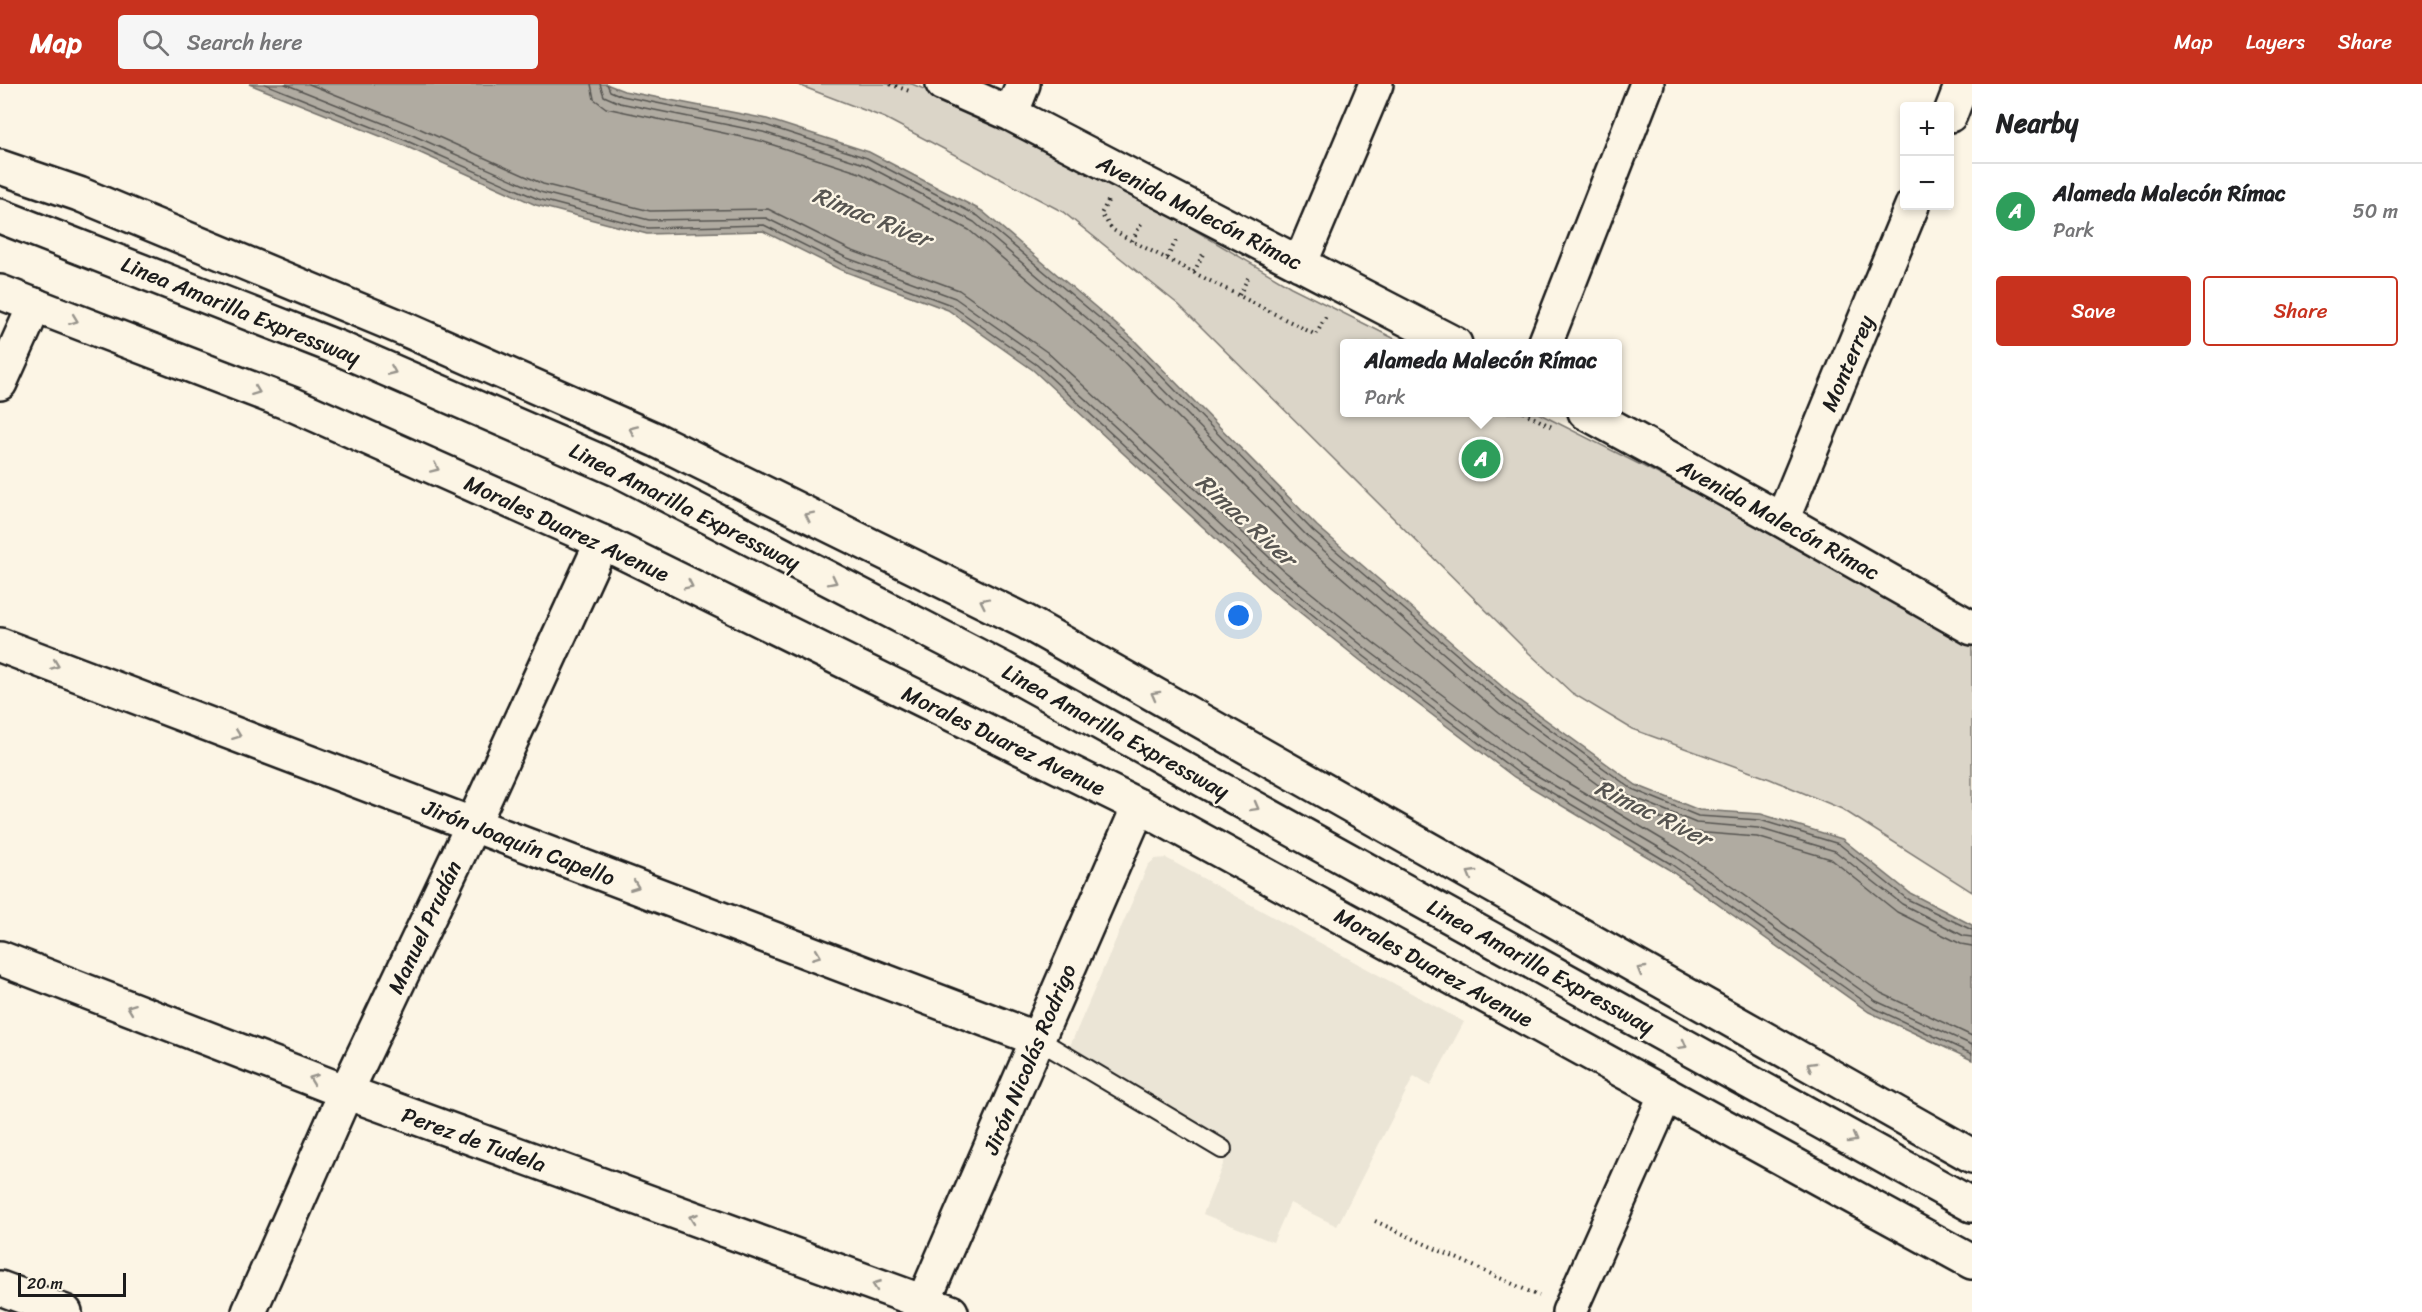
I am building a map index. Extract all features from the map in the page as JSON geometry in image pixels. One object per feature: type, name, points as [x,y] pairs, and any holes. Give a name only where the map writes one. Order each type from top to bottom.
[{"type":"main road","points":[[1011,114],[1023,84]]},
{"type":"main road","points":[[1300,264],[1376,84]]},
{"type":"main road","points":[[1547,339],[1647,84]]},
{"type":"main road","points":[[1954,105],[1962,84]]},
{"type":"main road","name":"Avenida Malecón Rímac","points":[[964,88],[1445,339]]},
{"type":"main road","name":"Linea Amarilla Expressway","points":[[0,167],[101,203],[407,330],[602,416],[656,440],[1026,622],[1972,1156]]},
{"type":"main road","name":"Monterrey","points":[[1782,520],[1910,210]]},
{"type":"main road","name":"Linea Amarilla Expressway","points":[[0,216],[336,347],[617,469],[1004,669],[1972,1205]]},
{"type":"main road","points":[[0,233],[84,248]]},
{"type":"main road","name":"Morales Duarez Avenue","points":[[0,292],[294,405],[602,542],[1139,806],[1972,1263]]},
{"type":"main road","points":[[0,383],[35,304]]},
{"type":"main road","name":"Avenida Malecón Rímac","points":[[1594,417],[1972,627]]},
{"type":"main road","name":"Manuel Prudán","points":[[249,1312],[346,1092],[473,824],[602,542]]},
{"type":"main road","name":"Jirón Joaquín Capello","points":[[0,645],[1037,1039]]},
{"type":"main road","name":"Jirón Nicolás Rodrigo","points":[[931,1309],[1037,1039],[1139,806]]},
{"type":"main road","name":"Perez de Tudela","points":[[0,958],[346,1092],[931,1309]]},
{"type":"main road","points":[[1569,1311],[1666,1094]]},
{"type":"main road","points":[[1889,1111],[1972,1139]]},
{"type":"main road","points":[[0,1288],[65,1312]]},
{"type":"lane","points":[[1037,1039],[1222,1149]]},
{"type":"path","points":[[1112,193],[1101,214],[1113,230],[1132,241],[1316,335],[1329,311]]},
{"type":"path","points":[[1132,241],[1147,213]]},
{"type":"path","points":[[1167,258],[1180,233]]},
{"type":"path","points":[[1376,1221],[1569,1311]]},
{"type":"shaded area","points":[[796,84],[912,84],[997,119],[1054,147],[1291,287],[1395,339],[1340,339],[1340,417],[1546,417],[1704,497],[1972,647],[1972,892],[1842,809],[1770,779],[1632,729],[1572,693],[1179,305],[1063,212],[885,118]]},
{"type":"shaded area","points":[[1166,858],[1464,1022],[1430,1086],[1414,1076],[1337,1226],[1290,1203],[1273,1242],[1203,1214],[1231,1145],[1067,1053],[1148,865],[1155,859]]},
{"type":"water","name":"Rimac River","points":[[249,84],[606,84],[624,91],[767,119],[869,152],[982,211],[1132,338],[1317,526],[1513,696],[1636,785],[1699,810],[1761,814],[1842,839],[1910,893],[1972,925],[1972,1060],[1869,1012],[1668,869],[1514,777],[1268,587],[1033,370],[948,310],[841,270],[763,231],[647,234],[536,205],[405,146]]},
{"type":"place","name":"Alameda Malecón Rímac","points":[[1481,459]]}]
